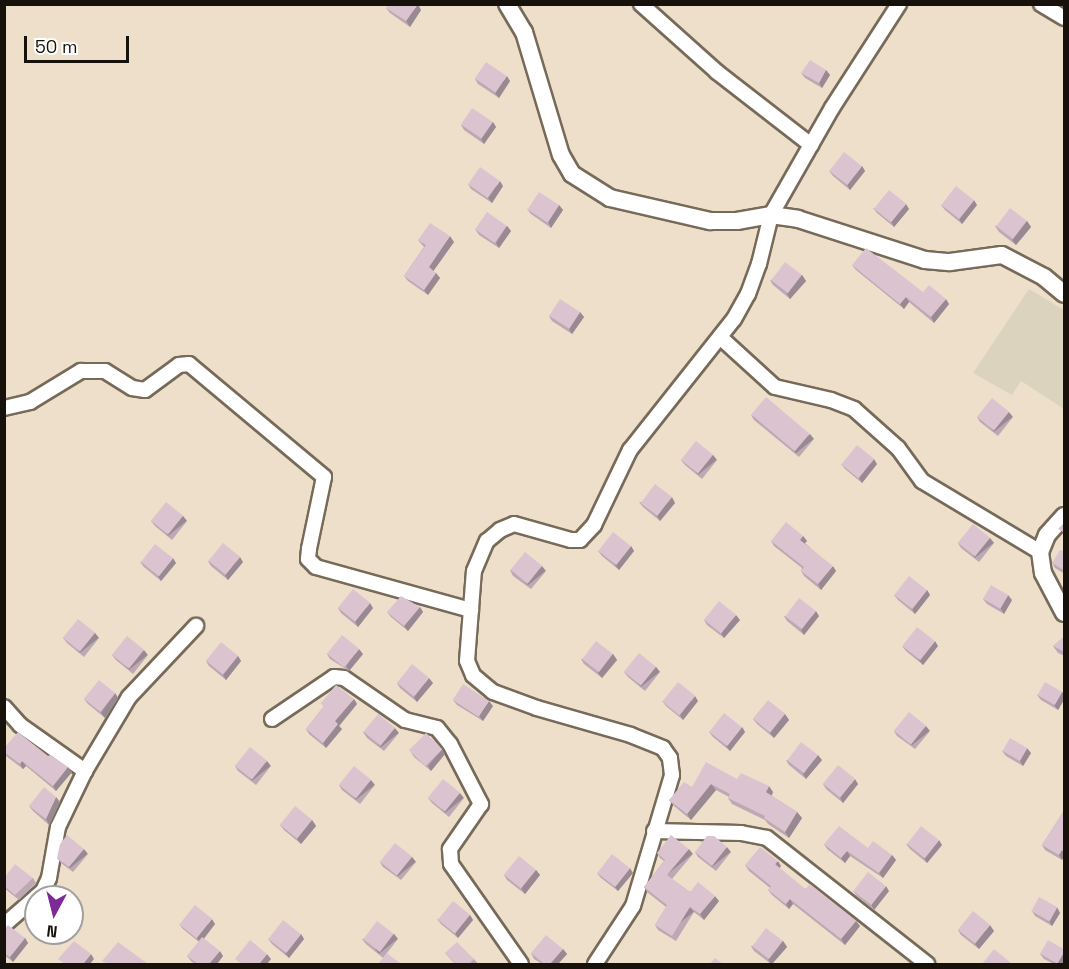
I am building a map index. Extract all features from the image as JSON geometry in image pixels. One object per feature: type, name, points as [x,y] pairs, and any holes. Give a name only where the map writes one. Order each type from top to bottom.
[{"type":"street","points":[[507,4],[524,32],[561,155],[572,174],[610,198],[710,221],[736,221],[771,215],[798,219],[926,260],[950,262],[1002,255],[1044,277],[1065,294]]},
{"type":"street","points":[[640,4],[717,72],[811,145]]},
{"type":"street","points":[[596,964],[633,906],[672,775],[670,758],[663,748],[631,735],[537,708],[493,692],[473,675],[467,661],[474,571],[487,541],[500,530],[514,524],[571,540],[585,536],[594,525],[630,450],[735,319],[748,294],[759,264],[771,215],[811,145],[899,4]]},
{"type":"street","points":[[1041,4],[1065,18]]},
{"type":"street","points":[[720,337],[775,387],[831,400],[854,410],[898,448],[922,481],[1040,552]]},
{"type":"street","points":[[4,408],[30,402],[81,371],[105,371],[132,388],[145,390],[179,365],[189,364],[324,477],[308,560],[316,567],[471,610]]},
{"type":"street","points":[[1065,516],[1047,535],[1040,552],[1043,573],[1065,613]]},
{"type":"street","points":[[46,885],[58,827],[85,771],[129,698],[196,626]]},
{"type":"street","points":[[272,719],[334,677],[344,678],[405,720],[437,728],[450,744],[481,804],[450,849],[451,864],[521,964]]},
{"type":"street","points":[[4,707],[20,725],[85,771]]},
{"type":"street","points":[[654,831],[741,833],[767,838],[927,964]]},
{"type":"street","points":[[4,925],[24,908]]},
{"type":"shaded area","points":[[1029,289],[1064,310],[1064,409],[1021,381],[1012,395],[973,373]]},
{"type":"building","points":[[388,4],[418,4],[406,21],[386,8]]},
{"type":"building","points":[[810,60],[826,70],[819,83],[801,73]]},
{"type":"building","points":[[486,62],[507,76],[496,93],[475,79]]},
{"type":"building","points":[[472,108],[493,122],[482,139],[461,125]]},
{"type":"building","points":[[844,152],[862,166],[847,185],[829,171]]},
{"type":"building","points":[[480,167],[500,181],[488,198],[468,184]]},
{"type":"building","points":[[956,186],[974,200],[959,219],[941,205]]},
{"type":"building","points":[[889,190],[906,204],[891,222],[874,209]]},
{"type":"building","points":[[539,192],[559,205],[548,223],[528,210]]},
{"type":"building","points":[[1010,208],[1027,221],[1013,239],[996,226]]},
{"type":"building","points":[[487,212],[507,226],[495,243],[475,229]]},
{"type":"building","points":[[430,223],[450,236],[429,267],[436,273],[424,290],[404,276],[426,245],[418,240]]},
{"type":"building","points":[[866,248],[923,292],[929,285],[946,299],[931,317],[906,297],[900,304],[852,265]]},
{"type":"building","points":[[785,262],[802,275],[788,293],[771,280]]},
{"type":"building","points":[[560,299],[580,312],[569,329],[549,316]]},
{"type":"building","points":[[766,397],[810,434],[795,451],[751,415]]},
{"type":"building","points":[[992,398],[1009,412],[994,430],[977,417]]},
{"type":"building","points":[[696,441],[713,455],[698,473],[681,460]]},
{"type":"building","points":[[857,445],[874,459],[858,478],[841,464]]},
{"type":"building","points":[[655,484],[672,497],[657,516],[641,503]]},
{"type":"building","points":[[166,502],[183,516],[168,534],[151,521]]},
{"type":"building","points":[[786,522],[803,536],[800,540],[833,566],[818,584],[801,571],[804,567],[771,541]]},
{"type":"building","points":[[1065,522],[1065,533],[1058,529]]},
{"type":"building","points":[[973,524],[990,538],[975,556],[958,543]]},
{"type":"building","points":[[613,532],[631,546],[616,565],[598,551]]},
{"type":"building","points":[[223,543],[240,557],[226,575],[209,561]]},
{"type":"building","points":[[155,544],[173,558],[159,576],[141,562]]},
{"type":"building","points":[[1060,550],[1065,552],[1065,571],[1052,563]]},
{"type":"building","points":[[525,552],[542,566],[528,584],[511,570]]},
{"type":"building","points":[[909,576],[927,590],[912,609],[894,595]]},
{"type":"building","points":[[991,585],[1008,595],[1000,609],[983,599]]},
{"type":"building","points":[[353,589],[370,603],[355,621],[338,608]]},
{"type":"building","points":[[401,596],[420,607],[404,626],[387,612]]},
{"type":"building","points":[[799,598],[816,611],[802,629],[785,616]]},
{"type":"building","points":[[719,601],[736,615],[721,633],[704,620]]},
{"type":"building","points":[[78,619],[95,633],[80,651],[63,638]]},
{"type":"building","points":[[917,627],[935,641],[920,660],[902,646]]},
{"type":"building","points":[[342,635],[359,649],[344,667],[327,654]]},
{"type":"building","points":[[127,636],[144,650],[129,668],[112,655]]},
{"type":"building","points":[[1065,636],[1065,652],[1053,646]]},
{"type":"building","points":[[596,641],[613,654],[599,672],[582,659]]},
{"type":"building","points":[[221,642],[238,656],[223,674],[206,661]]},
{"type":"building","points":[[639,653],[656,667],[641,685],[624,672]]},
{"type":"building","points":[[412,664],[429,678],[414,696],[397,683]]},
{"type":"building","points":[[99,680],[115,693],[100,712],[84,699]]},
{"type":"building","points":[[678,682],[695,696],[679,715],[662,701]]},
{"type":"building","points":[[1045,682],[1062,692],[1055,705],[1038,695]]},
{"type":"building","points":[[463,684],[489,701],[479,717],[453,700]]},
{"type":"building","points":[[336,685],[354,699],[335,721],[338,724],[323,743],[306,729],[324,706],[321,703]]},
{"type":"building","points":[[768,700],[785,714],[770,732],[753,719]]},
{"type":"building","points":[[909,712],[926,726],[911,744],[894,731]]},
{"type":"building","points":[[724,713],[742,727],[727,746],[709,732]]},
{"type":"building","points":[[378,714],[395,728],[381,746],[364,732]]},
{"type":"building","points":[[18,732],[48,756],[50,755],[68,767],[53,786],[22,761],[20,764],[4,752],[4,748]]},
{"type":"building","points":[[426,733],[442,749],[425,766],[409,750]]},
{"type":"building","points":[[1010,738],[1027,748],[1020,761],[1002,751]]},
{"type":"building","points":[[801,742],[818,755],[804,773],[787,760]]},
{"type":"building","points":[[250,747],[267,761],[252,779],[235,766]]},
{"type":"building","points":[[706,762],[737,779],[741,773],[769,786],[766,792],[797,812],[785,832],[764,818],[765,816],[728,798],[730,794],[711,784],[687,814],[669,800],[684,782],[692,787]]},
{"type":"building","points":[[838,765],[855,779],[840,797],[823,784]]},
{"type":"building","points":[[354,766],[371,780],[356,798],[339,785]]},
{"type":"building","points":[[443,779],[460,793],[445,811],[428,798]]},
{"type":"building","points":[[44,787],[56,797],[46,819],[29,806]]},
{"type":"building","points":[[295,806],[312,820],[297,838],[280,825]]},
{"type":"building","points":[[1065,809],[1065,852],[1062,850],[1059,855],[1042,845]]},
{"type":"building","points":[[839,826],[868,848],[873,841],[892,855],[879,873],[847,851],[841,858],[824,844]]},
{"type":"building","points":[[921,826],[939,840],[925,858],[907,844]]},
{"type":"building","points":[[67,835],[84,849],[69,867],[57,858],[60,844]]},
{"type":"building","points":[[671,835],[689,849],[667,875],[690,892],[698,882],[715,896],[700,914],[690,907],[672,936],[655,925],[667,905],[644,887],[665,860],[657,853]]},
{"type":"building","points":[[707,836],[714,836],[727,847],[712,866],[695,852]]},
{"type":"building","points":[[395,843],[412,857],[397,875],[380,862]]},
{"type":"building","points":[[760,847],[778,861],[775,864],[805,889],[810,884],[856,921],[841,939],[790,899],[786,904],[768,890],[771,886],[745,865]]},
{"type":"building","points":[[612,854],[630,868],[615,887],[597,873]]},
{"type":"building","points":[[519,856],[536,870],[521,888],[504,875]]},
{"type":"building","points":[[15,864],[33,878],[15,895],[4,886],[4,878]]},
{"type":"building","points":[[868,872],[886,886],[871,905],[853,891]]},
{"type":"building","points":[[1039,897],[1057,907],[1050,921],[1031,911]]},
{"type":"building","points":[[453,901],[470,915],[455,933],[438,920]]},
{"type":"building","points":[[195,905],[212,919],[196,938],[179,924]]},
{"type":"building","points":[[973,911],[990,925],[975,943],[958,930]]},
{"type":"building","points":[[283,920],[301,934],[286,953],[268,939]]},
{"type":"building","points":[[377,921],[394,934],[380,952],[363,939]]},
{"type":"building","points":[[8,925],[24,937],[10,957],[4,953],[4,929]]},
{"type":"building","points":[[766,928],[783,941],[769,959],[752,946]]},
{"type":"building","points":[[546,935],[563,949],[550,964],[544,964],[531,953]]},
{"type":"building","points":[[202,937],[220,951],[209,964],[198,964],[187,956]]},
{"type":"building","points":[[250,940],[267,954],[259,964],[242,964],[235,959]]},
{"type":"building","points":[[1048,940],[1064,949],[1057,964],[1040,954]]},
{"type":"building","points":[[118,942],[148,964],[108,964],[102,961]]},
{"type":"building","points":[[457,942],[474,959],[469,964],[456,964],[445,953]]},
{"type":"building","points":[[70,945],[79,945],[91,954],[83,964],[65,964],[58,959]]},
{"type":"building","points":[[994,949],[1011,963],[982,964]]},
{"type":"building","points":[[387,953],[401,964],[378,964]]},
{"type":"building","points":[[715,958],[723,964],[710,964]]}]
